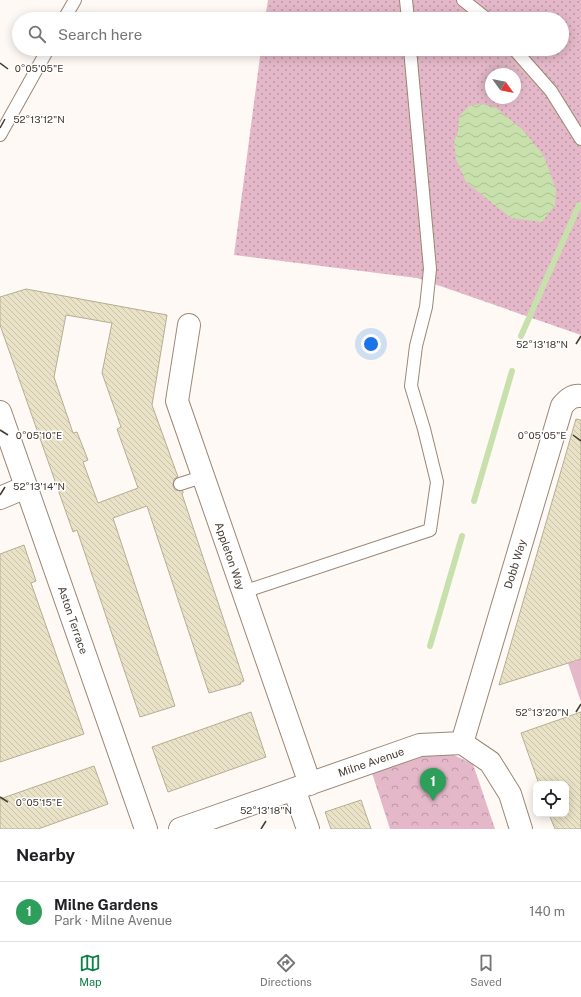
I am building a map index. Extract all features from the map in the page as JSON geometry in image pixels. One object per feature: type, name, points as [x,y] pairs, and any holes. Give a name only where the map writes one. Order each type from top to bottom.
[{"type":"street","name":"Appleton Way","points":[[189,325],[177,401],[302,786],[308,829]]},
{"type":"street","name":"Dobb Way","points":[[462,743],[562,406],[569,398],[581,396]]},
{"type":"street","name":"Aston Terrace","points":[[0,412],[146,829]]},
{"type":"street","points":[[0,498],[4,495],[26,487]]},
{"type":"street","name":"Milne Avenue","points":[[180,829],[420,745],[462,743]]},
{"type":"street","points":[[462,743],[490,762],[510,794],[521,829]]},
{"type":"lane","points":[[68,12],[75,0]]},
{"type":"lane","points":[[406,0],[407,12]]},
{"type":"lane","points":[[463,0],[478,12]]},
{"type":"lane","points":[[0,135],[44,56]]},
{"type":"lane","points":[[252,589],[430,530],[437,482],[424,429],[411,386],[416,346],[426,307],[430,269],[411,56]]},
{"type":"lane","points":[[520,56],[551,91],[581,139]]},
{"type":"lane","points":[[180,484],[202,477]]},
{"type":"green space","points":[[268,0],[581,0],[581,335],[417,278],[234,255],[260,56],[569,56],[569,12],[266,12]]},
{"type":"green space","points":[[581,646],[581,702],[568,663],[577,661]]},
{"type":"green space","points":[[443,750],[473,764],[495,829],[390,829],[372,773],[385,766]]},
{"type":"water","points":[[481,104],[495,107],[523,130],[544,156],[556,190],[555,205],[542,222],[511,218],[466,182],[456,159],[454,142],[458,132],[459,117],[469,106]]},
{"type":"building","points":[[26,289],[167,315],[152,405],[178,477],[174,479],[173,486],[175,490],[183,491],[182,494],[244,681],[240,683],[241,684],[209,693],[147,506],[113,518],[175,706],[140,717],[77,530],[73,532],[0,325],[0,297]],"holes":[[[66,315],[112,323],[102,373],[121,427],[117,429],[138,488],[98,503],[83,462],[88,460],[77,432],[73,433],[54,377]]]},
{"type":"building","points":[[576,419],[581,420],[581,659],[499,685]]},
{"type":"building","points":[[24,545],[36,581],[31,583],[84,734],[0,762],[0,554]]},
{"type":"building","points":[[251,712],[266,757],[168,792],[152,747]]},
{"type":"building","points":[[581,712],[581,829],[555,829],[550,817],[569,817],[569,781],[538,781],[521,733]]},
{"type":"building","points":[[94,766],[108,804],[38,829],[0,829],[0,799]]},
{"type":"building","points":[[361,800],[371,829],[331,829],[325,812]]},
{"type":"waterway","points":[[521,336],[579,205]]},
{"type":"waterway","points":[[474,501],[512,371]]},
{"type":"waterway","points":[[430,646],[462,536]]},
{"type":"place","name":"Milne Gardens","points":[[433,801]]}]
